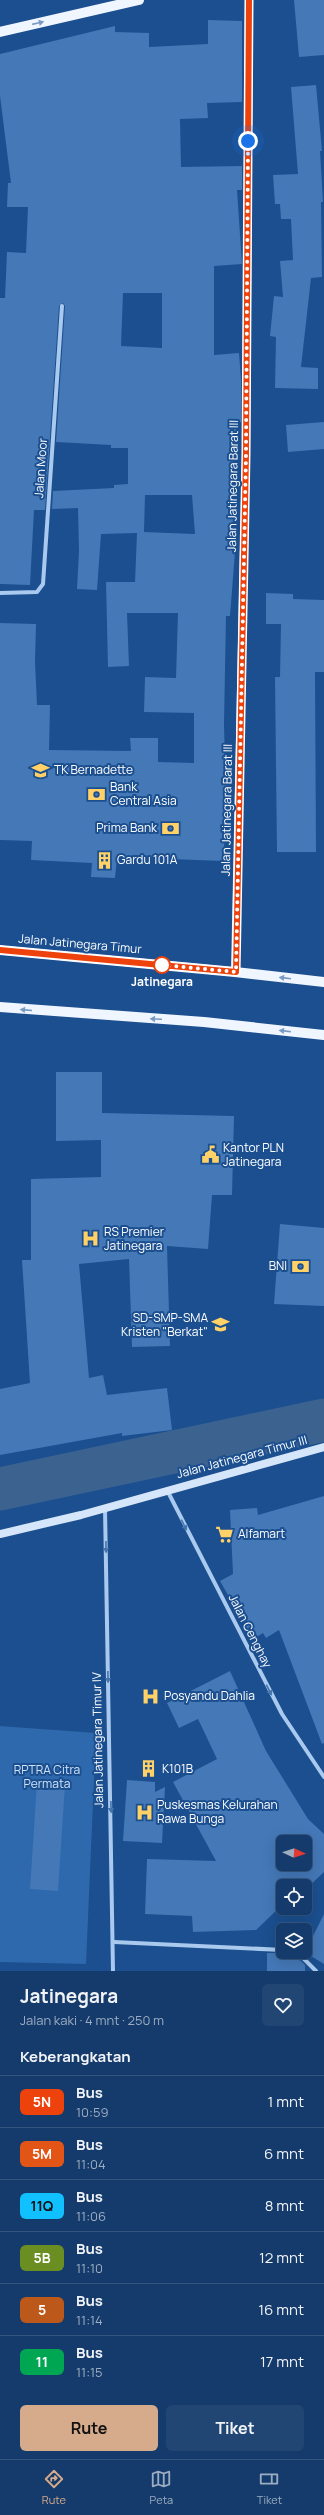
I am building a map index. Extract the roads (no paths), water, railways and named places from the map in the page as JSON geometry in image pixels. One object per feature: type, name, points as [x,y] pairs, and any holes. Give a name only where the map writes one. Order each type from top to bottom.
[{"type":"main road","points":[[0,32],[139,0]]},
{"type":"main road","name":"Jalan Jatinegara Timur","points":[[0,950],[236,972],[324,982]]},
{"type":"main road","points":[[0,1008],[204,1022],[324,1035]]},
{"type":"street","name":"Jalan Jatinegara Barat III","points":[[236,972],[246,454],[249,0]]},
{"type":"street","name":"Jalan Moor","points":[[0,593],[29,594],[37,592],[43,584],[62,306]]},
{"type":"street","name":"Jalan Jatinegara Timur III","points":[[167,1490],[324,1448]]},
{"type":"street","points":[[0,1534],[105,1508],[167,1490]]},
{"type":"street","name":"Jalan Cenghay","points":[[167,1490],[282,1714],[324,1777]]},
{"type":"street","name":"Jalan Jatinegara Timur IV","points":[[105,1508],[114,1942],[113,1971]]},
{"type":"street","points":[[114,1942],[276,1950]]},
{"type":"street","points":[[304,1959],[316,1971]]},
{"type":"waterway","points":[[0,1489],[324,1420]]},
{"type":"place","name":"TK Bernadette","points":[[41,770]]},
{"type":"place","name":"Bank Central Asia","points":[[97,794]]},
{"type":"place","name":"Prima Bank","points":[[170,828]]},
{"type":"place","name":"Gardu 101A","points":[[104,860]]},
{"type":"place","name":"Jatinegara","points":[[162,965]]},
{"type":"place","name":"Kantor PLN Jatinegara","points":[[210,1155]]},
{"type":"place","name":"RS Premier Jatinegara","points":[[91,1239]]},
{"type":"place","name":"BNI","points":[[300,1266]]},
{"type":"place","name":"SD-SMP-SMA Kristen \"Berkat\"","points":[[221,1325]]},
{"type":"place","name":"Alfamart","points":[[225,1534]]},
{"type":"place","name":"Posyandu Dahlia","points":[[151,1696]]},
{"type":"place","name":"K101B","points":[[149,1769]]},
{"type":"place","name":"Puskesmas Kelurahan Rawa Bunga","points":[[144,1812]]},
{"type":"park label","name":"RPTRA Citra Permata","points":[[47,1777]]}]
